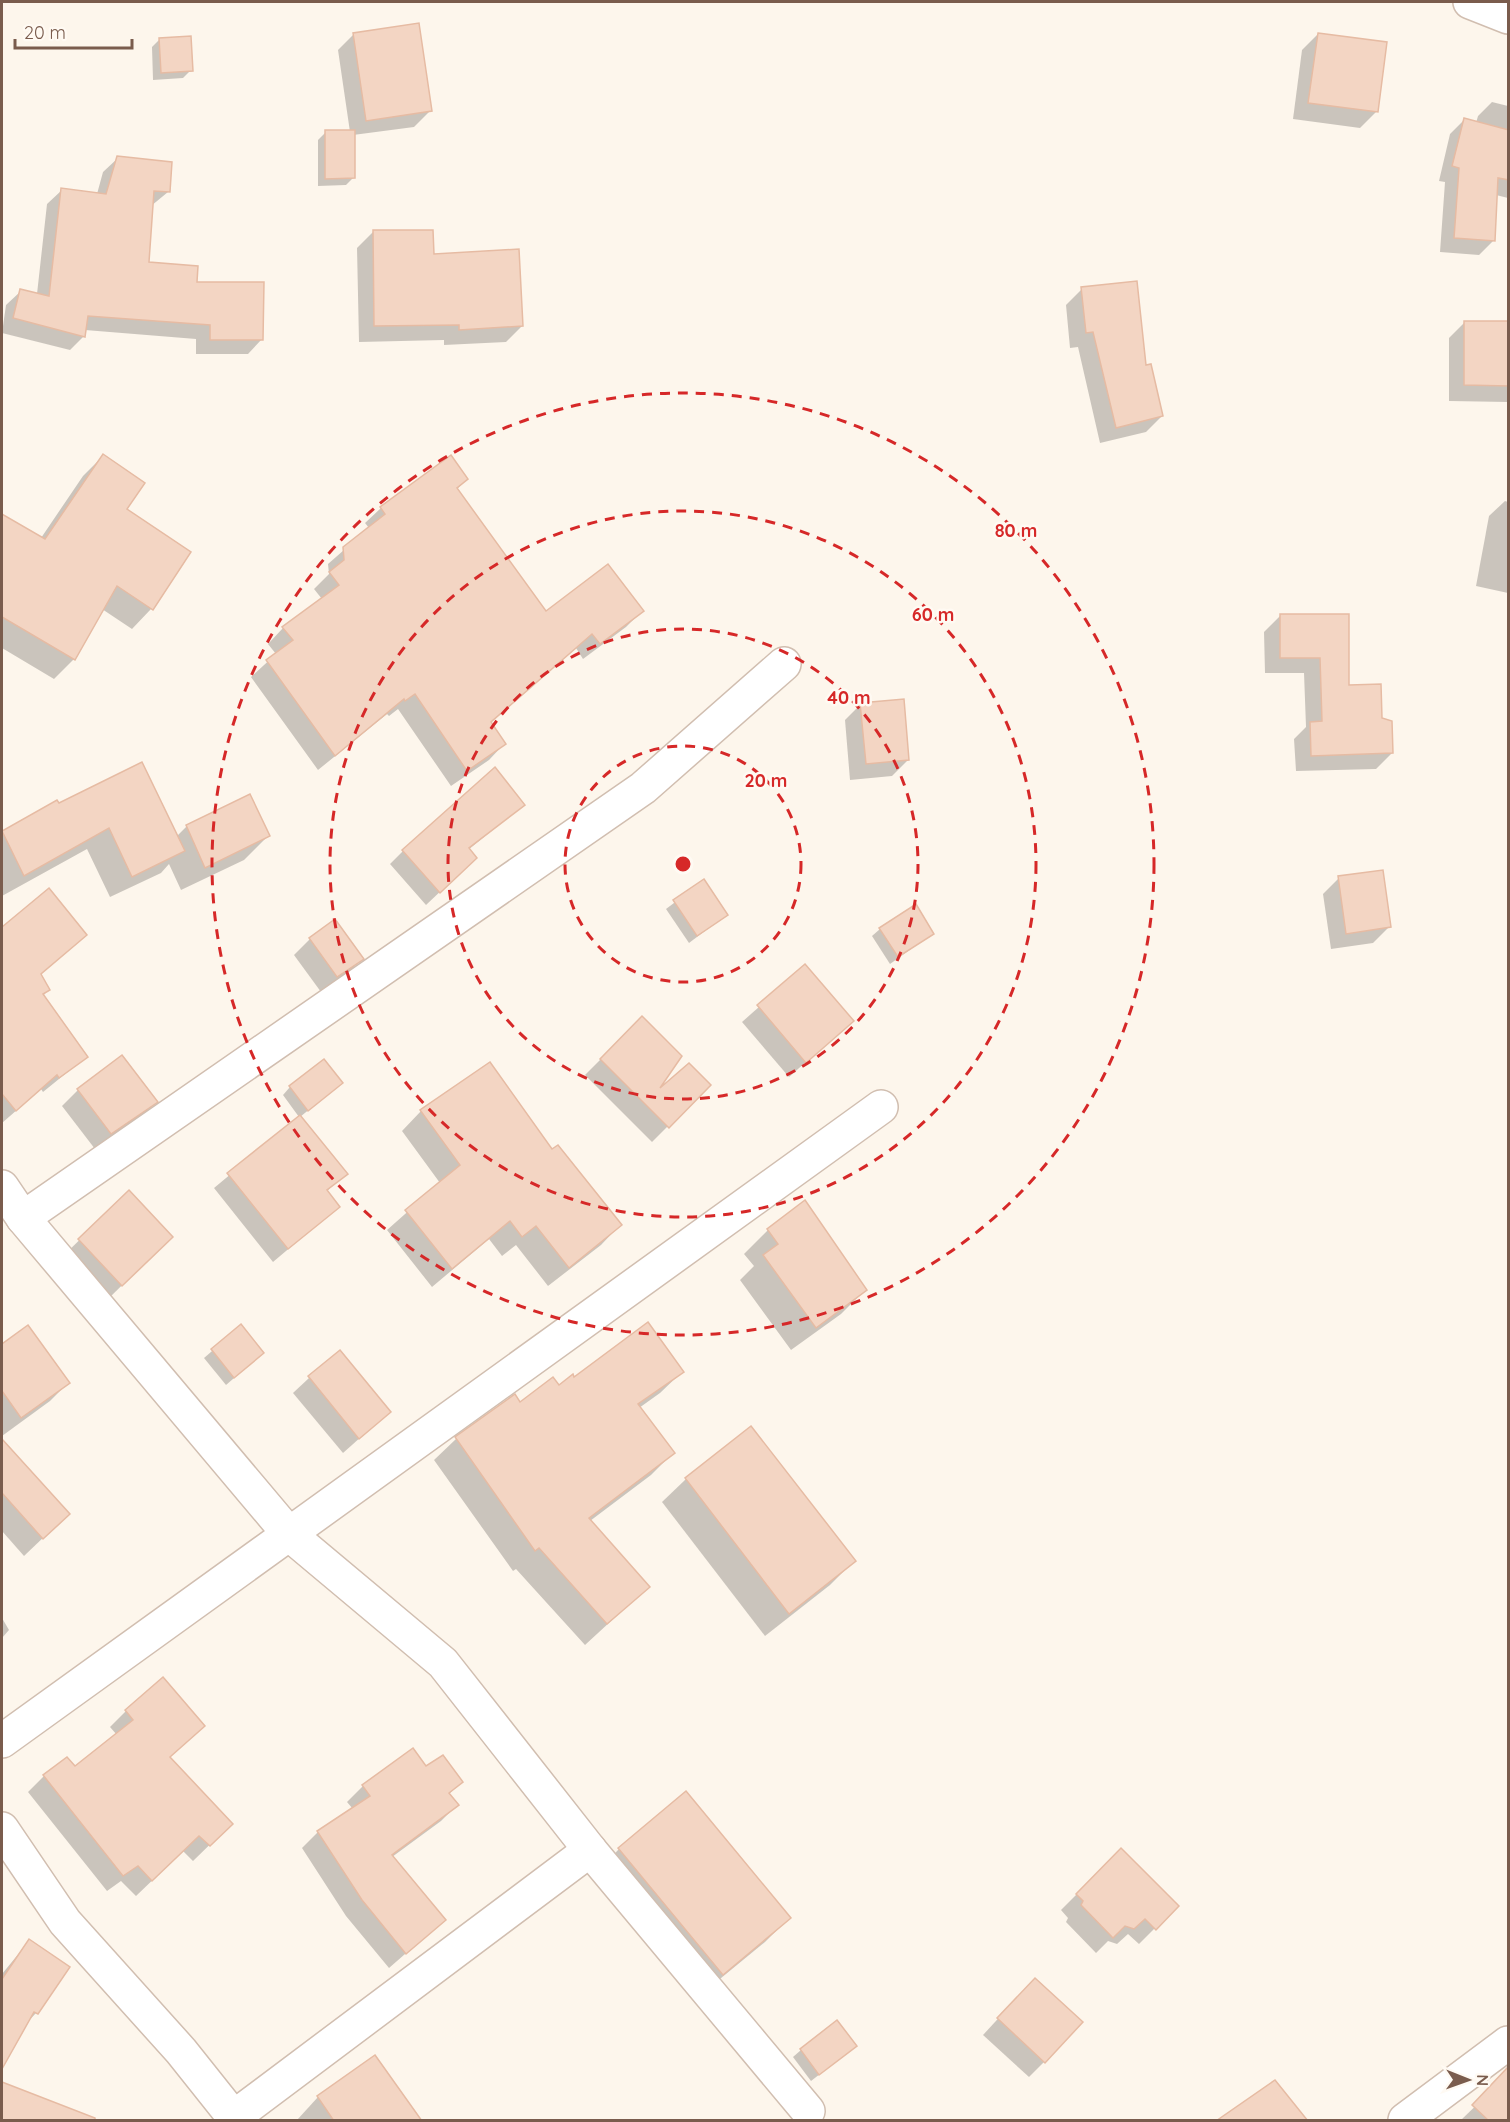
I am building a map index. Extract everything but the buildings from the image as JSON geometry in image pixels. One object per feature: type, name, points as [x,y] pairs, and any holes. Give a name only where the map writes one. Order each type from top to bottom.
[{"type":"street","points":[[1470,2],[1509,17]]},
{"type":"street","points":[[23,1218],[643,788],[784,664]]},
{"type":"street","points":[[2,1741],[880,1107]]},
{"type":"street","points":[[2,1187],[23,1218],[289,1534],[443,1663],[590,1850],[808,2111]]},
{"type":"street","points":[[2,1828],[64,1922],[181,2052],[235,2119],[590,1850]]},
{"type":"street","points":[[1405,2121],[1509,2043]]}]
